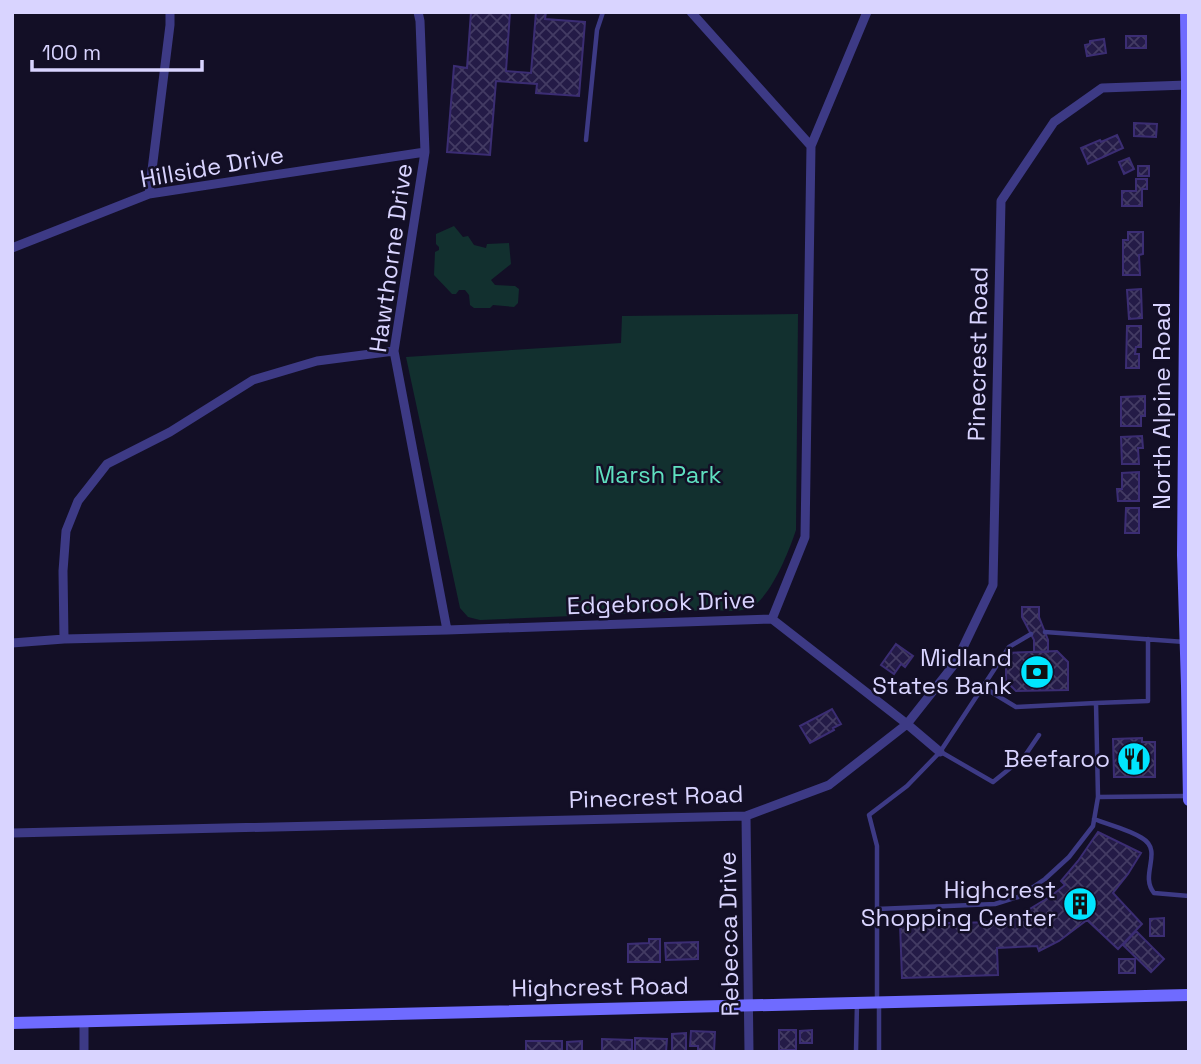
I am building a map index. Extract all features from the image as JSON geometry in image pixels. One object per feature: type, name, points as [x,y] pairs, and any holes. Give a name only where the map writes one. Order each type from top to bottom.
[{"type":"street","points":[[149,194],[170,12]]},
{"type":"street","name":"Hawthorne Drive","points":[[418,12],[425,152],[394,351],[447,630]]},
{"type":"street","points":[[691,12],[811,146]]},
{"type":"street","name":"Edgebrook Drive","points":[[12,643],[64,639],[772,619],[805,537],[811,146],[867,12]]},
{"type":"street","name":"North Alpine Road","points":[[1186,12],[1183,542],[1189,798]]},
{"type":"street","name":"Pinecrest Road","points":[[12,833],[747,816],[829,785],[907,723],[956,662],[993,585],[1000,201],[1054,121],[1102,88],[1187,85]]},
{"type":"street","name":"Hillside Drive","points":[[12,248],[149,194],[425,152]]},
{"type":"street","points":[[64,639],[63,571],[66,531],[78,501],[107,464],[170,432],[253,380],[317,361],[394,351]]},
{"type":"street","points":[[772,619],[907,723],[940,752]]},
{"type":"street","name":"Rebecca Drive","points":[[747,816],[749,1052]]},
{"type":"street","name":"Highcrest Road","points":[[12,1023],[1189,995]]},
{"type":"street","points":[[84,1021],[84,1052]]},
{"type":"lane","points":[[586,139],[597,30],[603,12]]},
{"type":"lane","points":[[1045,632],[1186,642]]},
{"type":"lane","points":[[879,1052],[877,846],[869,815],[907,786],[940,752],[1009,647],[1031,634]]},
{"type":"lane","points":[[983,687],[1016,707],[1148,701],[1148,639]]},
{"type":"lane","points":[[877,909],[995,904],[1018,897],[1045,879],[1069,857],[1093,826],[1098,797],[1096,703]]},
{"type":"lane","points":[[940,752],[993,782],[1024,757],[1038,735]]},
{"type":"lane","points":[[1098,797],[1189,798]]},
{"type":"lane","points":[[1094,819],[1142,838],[1149,844],[1152,854],[1147,881],[1154,893],[1189,897]]},
{"type":"lane","points":[[856,1052],[857,1002]]},
{"type":"green space","points":[[454,226],[463,237],[468,236],[474,245],[486,248],[487,244],[509,243],[511,264],[491,280],[495,285],[515,286],[519,289],[518,303],[514,307],[493,305],[490,308],[474,308],[470,305],[469,295],[465,290],[452,294],[434,275],[435,252],[439,250],[436,234]]},
{"type":"green space","name":"Marsh Park","points":[[798,314],[796,530],[778,574],[757,603],[744,610],[735,611],[480,620],[468,617],[460,608],[406,357],[621,343],[622,316]]},
{"type":"building","points":[[471,12],[510,12],[506,71],[531,73],[536,12],[546,12],[545,19],[585,22],[579,96],[536,93],[537,84],[496,81],[490,155],[447,152],[454,66],[467,68]]},
{"type":"building","points":[[1126,36],[1146,36],[1146,48],[1126,48]]},
{"type":"building","points":[[1104,39],[1106,53],[1087,56],[1085,45],[1090,44],[1090,41]]},
{"type":"building","points":[[1134,123],[1157,124],[1156,137],[1134,136]]},
{"type":"building","points":[[1117,135],[1123,148],[1088,164],[1081,148]]},
{"type":"building","points":[[1129,158],[1134,169],[1124,174],[1119,162]]},
{"type":"building","points":[[1138,166],[1149,166],[1149,176],[1138,176]]},
{"type":"building","points":[[1136,179],[1147,179],[1147,189],[1142,189],[1142,206],[1122,206],[1122,191],[1136,191]]},
{"type":"building","points":[[1128,232],[1143,232],[1143,254],[1139,255],[1140,275],[1123,275],[1123,240],[1128,240]]},
{"type":"building","points":[[1141,289],[1142,318],[1129,319],[1127,290]]},
{"type":"building","points":[[1127,326],[1141,326],[1141,347],[1136,347],[1135,354],[1139,354],[1139,368],[1126,368]]},
{"type":"building","points":[[1145,396],[1145,416],[1141,416],[1141,426],[1121,426],[1121,397]]},
{"type":"building","points":[[1142,436],[1143,448],[1138,448],[1139,464],[1122,464],[1121,437]]},
{"type":"building","points":[[1139,472],[1139,501],[1118,501],[1117,489],[1122,489],[1122,473]]},
{"type":"building","points":[[1126,508],[1139,508],[1139,533],[1125,533]]},
{"type":"building","points":[[1022,607],[1039,607],[1039,617],[1048,640],[1048,652],[1034,652],[1034,640],[1022,617]]},
{"type":"building","points":[[896,644],[913,656],[905,667],[901,664],[894,674],[881,665]]},
{"type":"building","name":"Midland States Bank","points":[[1057,651],[1068,662],[1068,690],[1016,691],[1006,681],[1006,653]]},
{"type":"building","points":[[832,709],[841,724],[810,743],[800,726]]},
{"type":"building","name":"Beefaroo","points":[[1142,738],[1142,742],[1155,742],[1155,777],[1114,777],[1113,739]]},
{"type":"building","name":"Highcrest Shopping Center","points":[[1098,832],[1141,853],[1113,893],[1142,924],[1118,949],[1087,920],[1059,941],[1039,951],[1037,946],[997,948],[998,975],[902,978],[900,924],[1000,922],[1023,913],[1065,885],[1061,881]]},
{"type":"building","points":[[1164,918],[1164,936],[1150,936],[1150,919]]},
{"type":"building","points":[[1136,931],[1164,959],[1151,972],[1123,945]]},
{"type":"building","points":[[649,939],[660,939],[660,962],[628,962],[628,944],[649,943]]},
{"type":"building","points":[[698,942],[698,959],[666,960],[665,943]]},
{"type":"building","points":[[1119,959],[1135,959],[1135,973],[1119,973]]},
{"type":"building","points":[[779,1030],[796,1030],[796,1050],[779,1050]]},
{"type":"building","points":[[812,1030],[812,1043],[800,1043],[800,1031]]},
{"type":"building","points":[[691,1031],[715,1032],[714,1052],[698,1052],[698,1046],[690,1046]]},
{"type":"building","points":[[686,1033],[686,1052],[672,1052],[672,1034]]},
{"type":"building","points":[[635,1038],[667,1039],[666,1052],[635,1052]]},
{"type":"building","points":[[602,1039],[632,1040],[632,1052],[602,1052]]},
{"type":"building","points":[[526,1041],[562,1041],[562,1052],[526,1052]]},
{"type":"building","points":[[582,1041],[582,1051],[585,1052],[567,1052],[567,1042]]},
{"type":"place","name":"Midland States Bank","points":[[1037,672]]},
{"type":"place","name":"Beefaroo","points":[[1134,759]]},
{"type":"place","name":"Highcrest Shopping Center","points":[[1080,904]]}]
